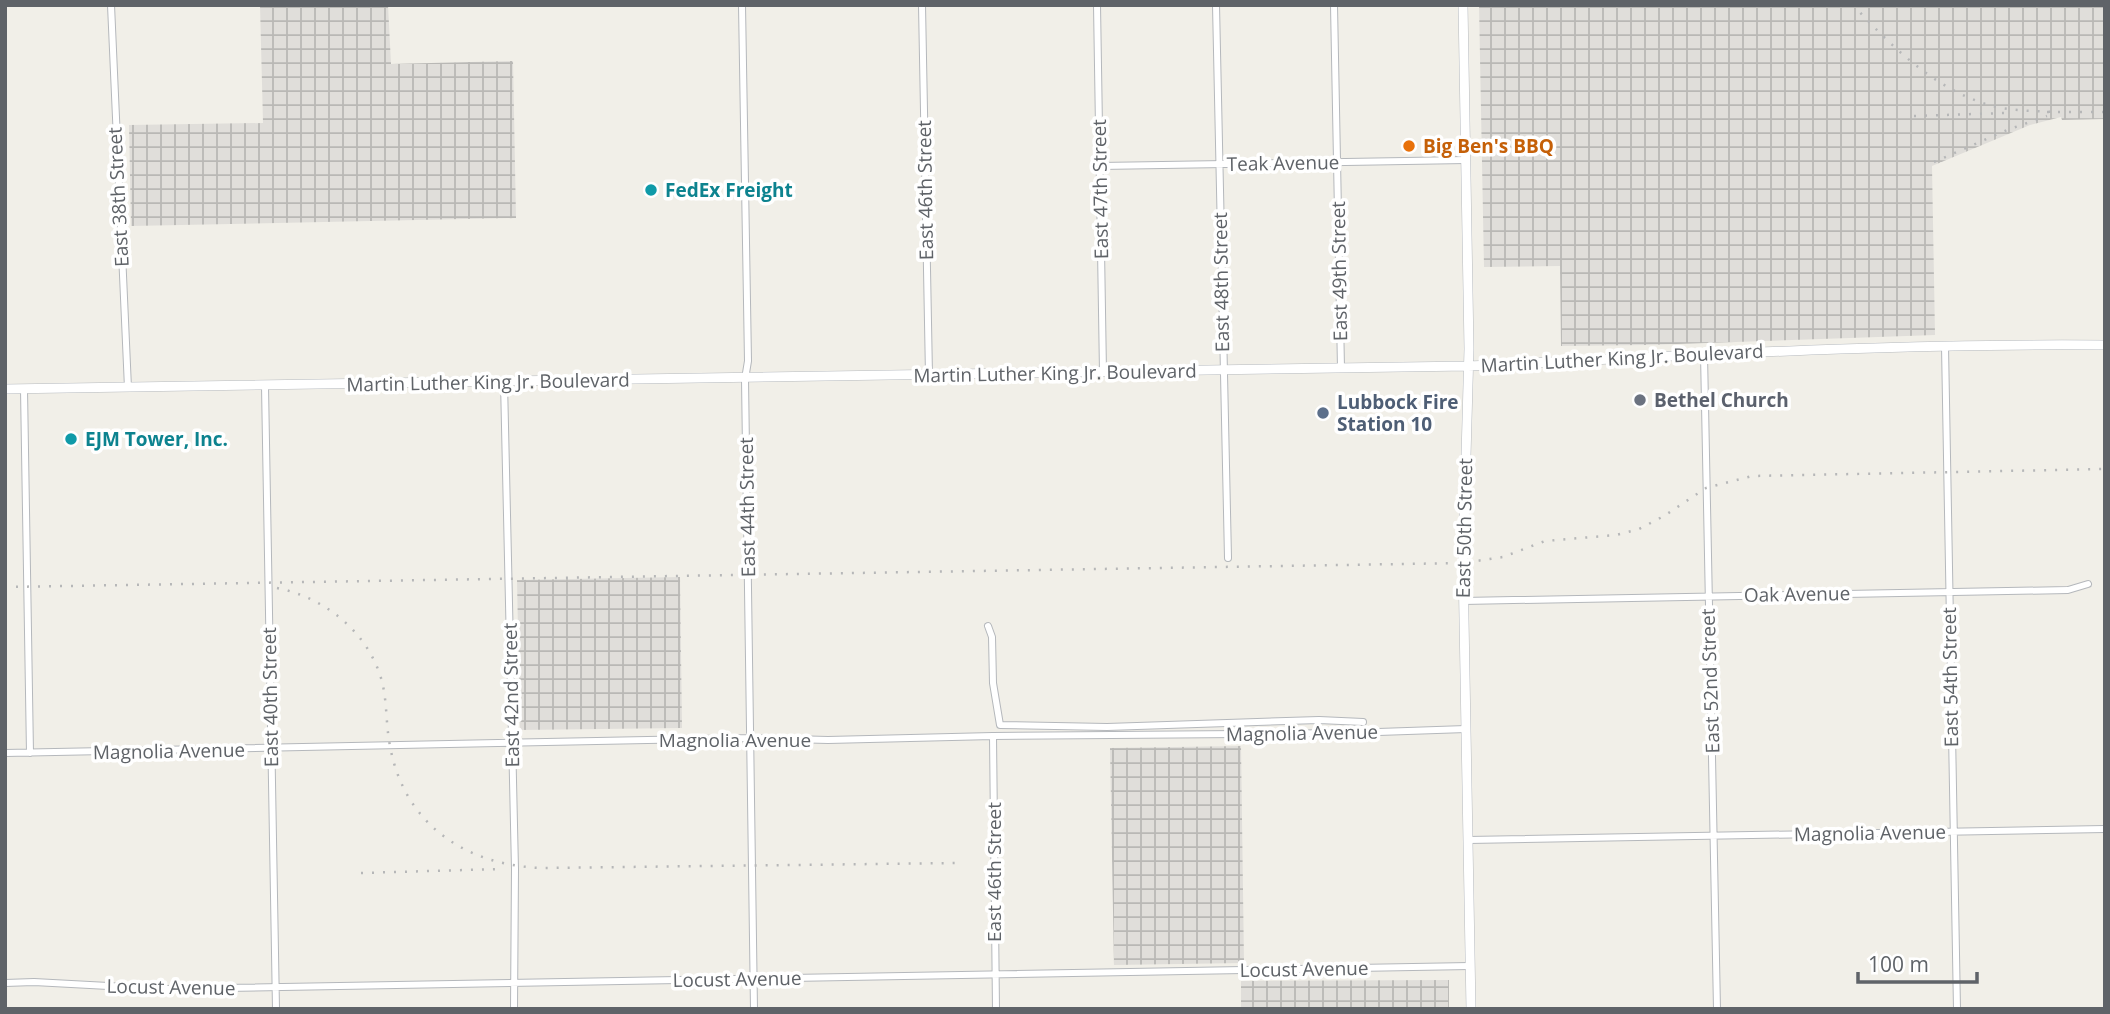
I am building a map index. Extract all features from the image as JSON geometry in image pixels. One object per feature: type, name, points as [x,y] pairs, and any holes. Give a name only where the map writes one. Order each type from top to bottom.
[{"type":"main road","name":"East 50th Street","points":[[1463,5],[1468,366],[1463,601],[1471,1009]]},
{"type":"main road","name":"Martin Luther King Jr. Boulevard","points":[[5,389],[1468,366],[1945,345],[2105,345]]},
{"type":"street","name":"East 38th Street","points":[[111,5],[128,388]]},
{"type":"street","name":"East 44th Street","points":[[742,5],[754,1009]]},
{"type":"street","name":"East 46th Street","points":[[922,5],[929,375]]},
{"type":"street","name":"East 47th Street","points":[[1097,5],[1103,372]]},
{"type":"street","name":"East 48th Street","points":[[1216,5],[1228,558]]},
{"type":"street","name":"East 49th Street","points":[[1334,5],[1341,368]]},
{"type":"street","name":"Teak Avenue","points":[[1100,166],[1466,160]]},
{"type":"street","name":"East 54th Street","points":[[1945,345],[1957,1009]]},
{"type":"street","name":"East 52nd Street","points":[[1704,354],[1717,1009]]},
{"type":"street","name":"East 42nd Street","points":[[504,382],[515,869],[513,1009]]},
{"type":"street","name":"East 40th Street","points":[[265,386],[276,1009]]},
{"type":"street","points":[[24,389],[30,753]]},
{"type":"street","name":"Oak Avenue","points":[[1463,601],[2068,590],[2088,584]]},
{"type":"street","points":[[988,626],[992,637],[993,683],[1000,725],[1107,727],[1319,720],[1363,722]]},
{"type":"street","name":"Magnolia Avenue","points":[[5,753],[265,750],[271,747],[749,738],[828,740],[1466,729]]},
{"type":"street","name":"East 46th Street","points":[[993,736],[996,1009]]},
{"type":"street","name":"Magnolia Avenue","points":[[1468,840],[2105,829]]},
{"type":"street","name":"Locust Avenue","points":[[5,983],[34,982],[145,989],[1470,966]]},
{"type":"shaded area","points":[[260,5],[388,5],[391,64],[513,61],[516,218],[131,226],[129,125],[263,123]]},
{"type":"shaded area","points":[[1479,5],[2105,5],[2105,119],[2062,120],[2061,117],[2030,125],[1932,166],[1935,335],[1561,346],[1560,266],[1484,267]]},
{"type":"shaded area","points":[[680,577],[682,728],[520,730],[517,580]]},
{"type":"shaded area","points":[[1241,746],[1244,963],[1114,965],[1110,748]]},
{"type":"shaded area","points":[[1449,980],[1449,1009],[1241,1009],[1241,981]]},
{"type":"railway","points":[[1853,5],[1902,53],[1958,93],[2001,108],[2055,112]]},
{"type":"railway","points":[[2047,112],[2105,112]]},
{"type":"railway","points":[[1914,116],[2005,113]]},
{"type":"railway","points":[[1934,162],[2007,130],[2047,116]]},
{"type":"railway","points":[[5,587],[1463,563],[1503,557],[1545,541],[1616,535],[1639,529],[1706,488],[1752,476],[2105,469]]},
{"type":"railway","points":[[277,588],[294,592],[325,607],[352,628],[363,642],[382,681],[390,746],[397,774],[409,798],[424,818],[442,835],[487,859],[541,868],[959,863]]},
{"type":"railway","points":[[361,873],[501,869]]},
{"type":"place","name":"Big Ben's BBQ","points":[[1409,146]]},
{"type":"place","name":"FedEx Freight","points":[[651,190]]},
{"type":"place","name":"Bethel Church","points":[[1640,400]]},
{"type":"place","name":"Lubbock Fire Station 10","points":[[1323,413]]},
{"type":"place","name":"EJM Tower, Inc.","points":[[71,439]]}]
